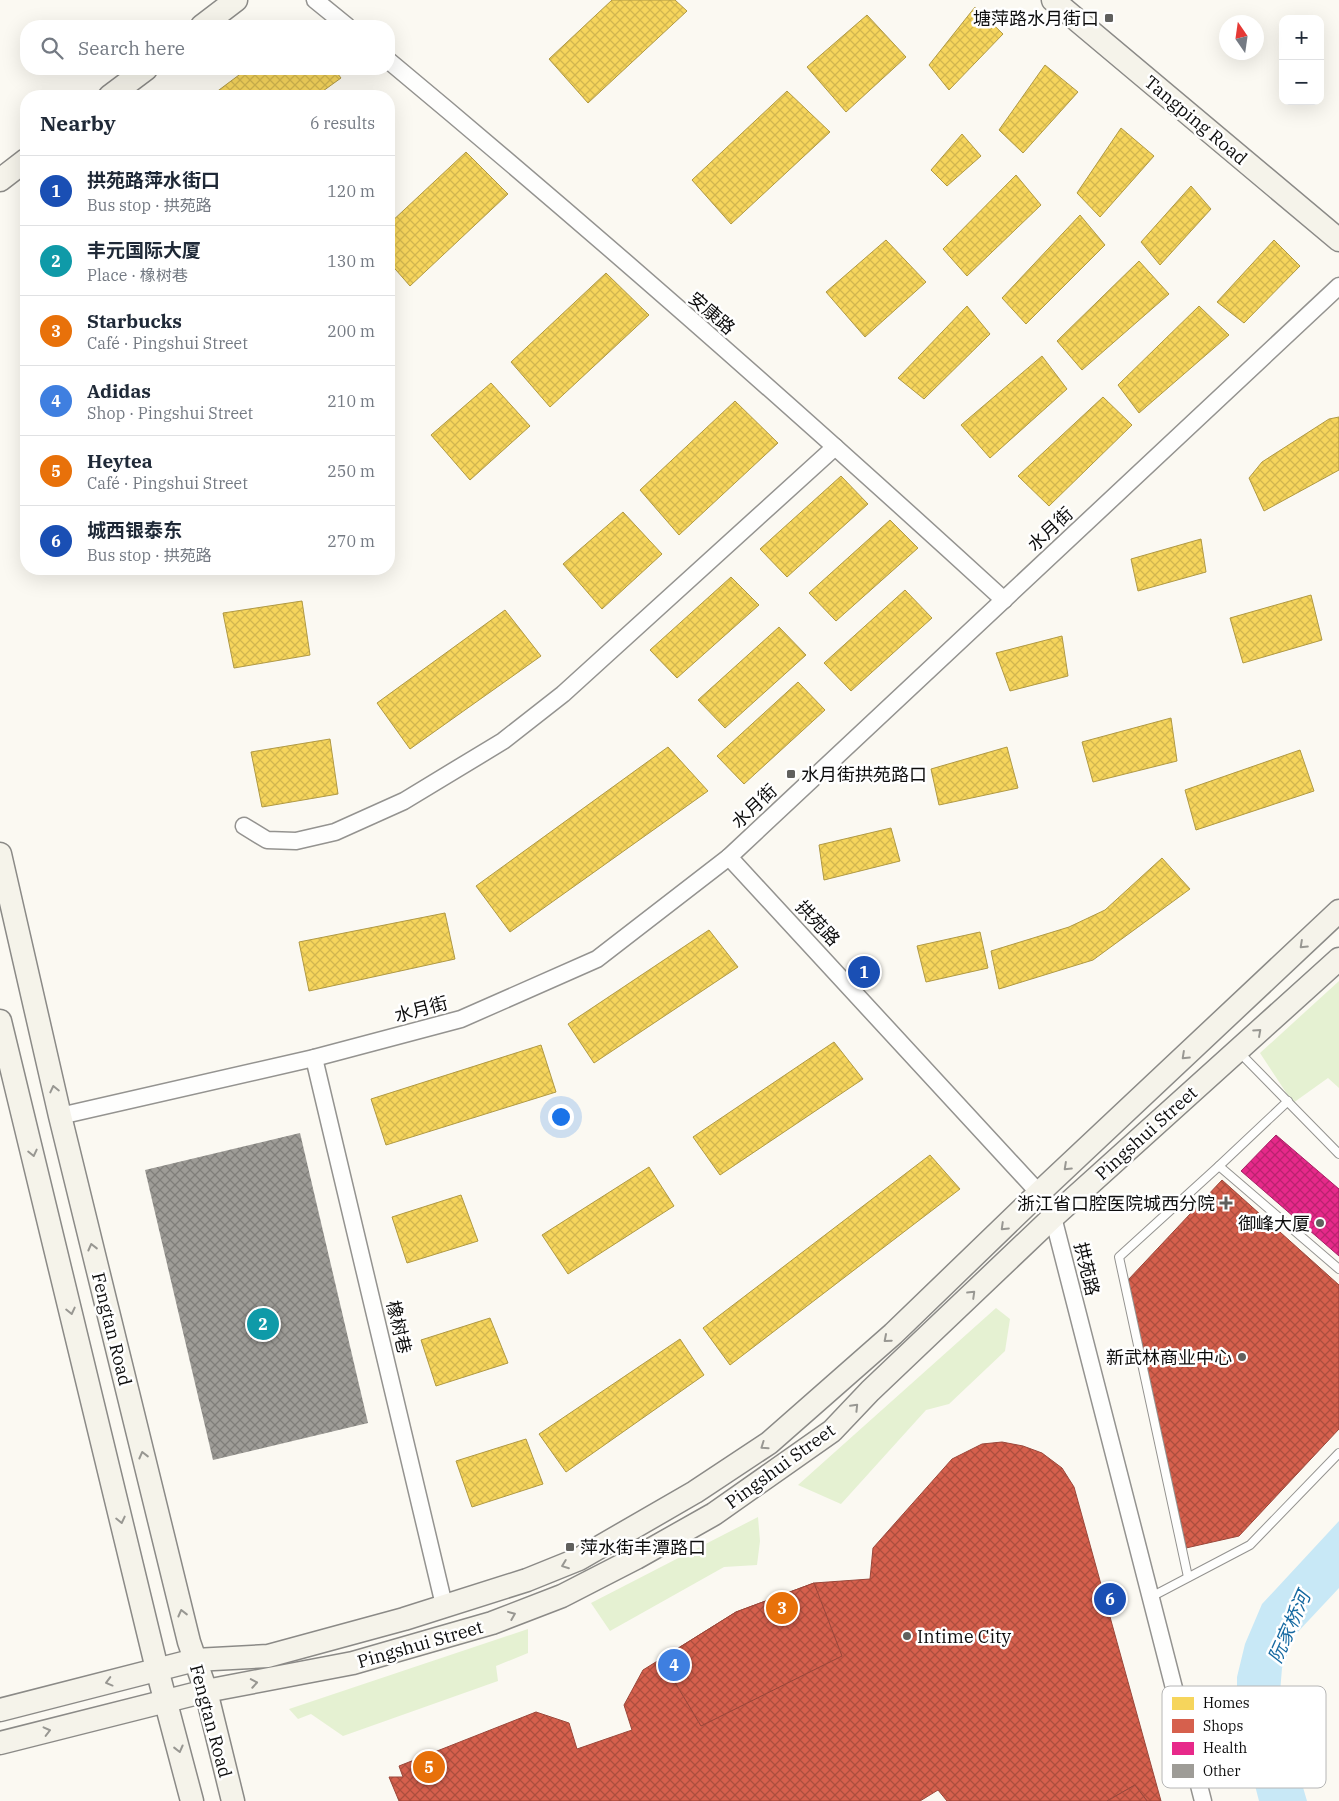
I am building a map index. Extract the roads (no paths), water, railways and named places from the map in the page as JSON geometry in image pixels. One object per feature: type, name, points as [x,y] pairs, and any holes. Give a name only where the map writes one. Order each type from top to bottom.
[{"type":"main road","points":[[210,20],[236,0]]},
{"type":"main road","name":"Tangping Road","points":[[1053,0],[1339,240]]},
{"type":"main road","points":[[118,90],[138,75]]},
{"type":"main road","points":[[0,180],[20,165]]},
{"type":"main road","name":"Fengtan Road","points":[[0,854],[60,1116],[195,1660],[206,1691],[233,1801]]},
{"type":"main road","name":"Pingshui Street","points":[[0,1710],[195,1660],[268,1656],[404,1619],[527,1580],[579,1560],[695,1492],[769,1443],[893,1334],[1039,1193],[1339,911]]},
{"type":"main road","name":"Pingshui Street","points":[[0,1743],[206,1691],[353,1663],[492,1623],[562,1596],[636,1558],[714,1514],[832,1431],[870,1390],[1053,1217],[1339,959]]},
{"type":"main road","name":"Fengtan Road","points":[[0,1021],[157,1669],[192,1801]]},
{"type":"street","points":[[315,0],[340,20]]},
{"type":"street","name":"安康路","points":[[395,66],[481,137],[835,447],[1004,600]]},
{"type":"street","name":"水月街","points":[[60,1116],[314,1058],[461,1019],[597,959],[729,857],[1339,286]]},
{"type":"street","points":[[244,826],[267,840],[296,841],[335,832],[404,801],[503,741],[563,694],[835,447]]},
{"type":"street","name":"拱苑路","points":[[729,857],[1039,1193],[1053,1217],[1174,1686]]},
{"type":"street","name":"橡树巷","points":[[314,1058],[444,1605]]},
{"type":"street","name":"拱苑路","points":[[1200,1788],[1203,1801]]},
{"type":"lane","points":[[1238,1051],[1339,1154]]},
{"type":"lane","points":[[1188,1578],[1119,1256],[1288,1102]]},
{"type":"lane","points":[[1219,1166],[1339,1269]]},
{"type":"lane","points":[[1151,1597],[1250,1545],[1339,1454]]},
{"type":"water","name":"阮家桥河","points":[[1339,1521],[1339,1588],[1294,1636],[1282,1668],[1281,1686],[1237,1686],[1237,1677],[1245,1644],[1262,1604]]},
{"type":"water","points":[[1256,1788],[1303,1788],[1307,1801],[1259,1801]]},
{"type":"place","name":"塘萍路水月街口","points":[[1109,18]]},
{"type":"place","name":"水月街拱苑路口","points":[[791,774]]},
{"type":"place","name":"拱苑路萍水街口","points":[[864,972]]},
{"type":"place","name":"浙江省口腔医院城西分院","points":[[1226,1203]]},
{"type":"place","name":"御峰大厦","points":[[1320,1223]]},
{"type":"place","name":"丰元国际大厦","points":[[263,1324]]},
{"type":"place","name":"新武林商业中心","points":[[1242,1357]]},
{"type":"place","name":"萍水街丰潭路口","points":[[570,1547]]},
{"type":"place","name":"城西银泰东","points":[[1110,1599]]},
{"type":"place","name":"Starbucks","points":[[782,1608]]},
{"type":"place","name":"Intime City","points":[[907,1636]]},
{"type":"place","name":"Adidas","points":[[674,1665]]},
{"type":"place","name":"Heytea","points":[[429,1767]]}]
